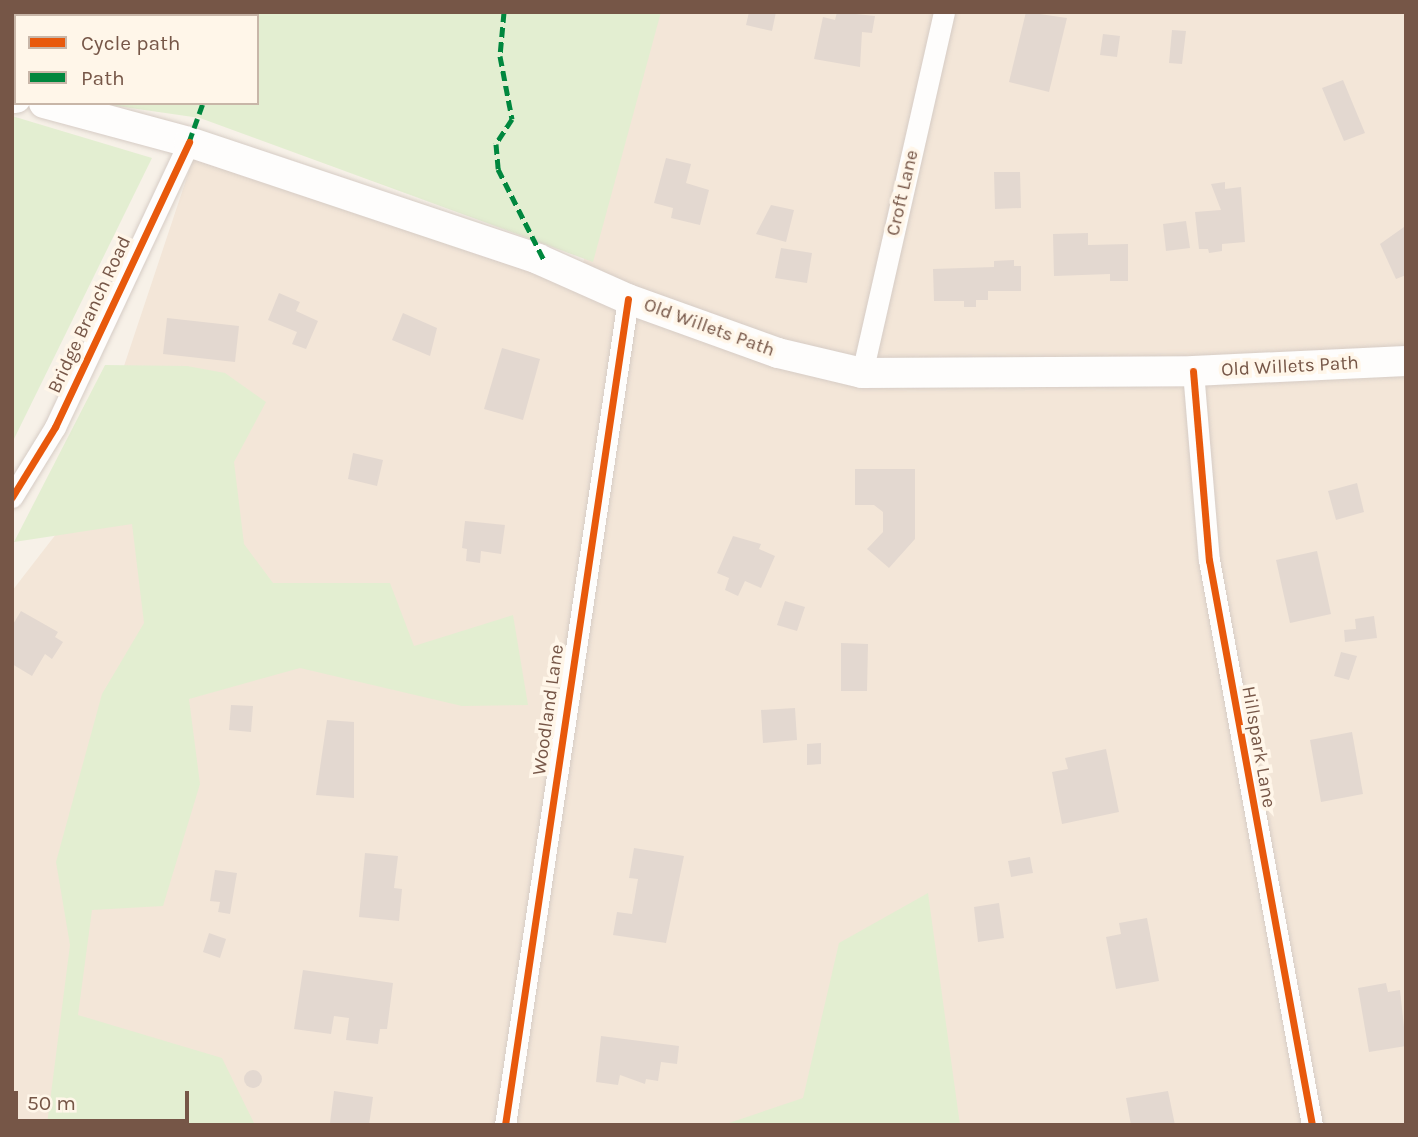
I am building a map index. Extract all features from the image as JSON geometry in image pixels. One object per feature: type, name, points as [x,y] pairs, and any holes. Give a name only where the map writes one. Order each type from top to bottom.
[{"type":"main road","name":"Old Willets Path","points":[[51,105],[189,142],[538,259],[628,299],[778,354],[862,373],[1193,371],[1406,361]]},
{"type":"street","name":"Croft Lane","points":[[862,373],[944,12]]},
{"type":"street","name":"Bridge Branch Road","points":[[12,498],[55,427],[189,142]]},
{"type":"street","name":"Woodland Lane","points":[[505,1125],[628,299]]},
{"type":"street","name":"Hillspark Lane","points":[[1193,371],[1209,560],[1312,1125]]},
{"type":"shaded area","points":[[655,12],[1406,12],[1406,1125],[12,1125],[12,591],[77,507],[201,135],[583,263]]},
{"type":"green space","points":[[12,12],[661,12],[593,262],[200,118],[110,105],[259,105],[259,14],[14,14],[14,50]]},
{"type":"green space","points":[[12,116],[152,158],[12,443]]},
{"type":"green space","points":[[105,365],[187,366],[225,373],[266,402],[234,462],[244,544],[273,583],[390,583],[414,646],[513,615],[528,705],[462,706],[300,668],[189,699],[200,784],[163,906],[92,910],[78,1015],[222,1058],[255,1125],[47,1125],[70,945],[56,862],[102,694],[144,623],[132,524],[14,542]]},
{"type":"green space","points":[[928,893],[960,1125],[723,1125],[803,1098],[839,943]]},
{"type":"building","points":[[749,12],[776,12],[772,31],[746,25]]},
{"type":"building","points":[[837,12],[875,16],[872,33],[862,32],[860,67],[814,59],[823,17],[835,20]]},
{"type":"building","points":[[1026,12],[1067,18],[1049,92],[1009,82]]},
{"type":"building","points":[[1172,30],[1186,31],[1182,64],[1169,63]]},
{"type":"building","points":[[1103,34],[1120,36],[1117,57],[1100,55]]},
{"type":"building","points":[[1343,80],[1365,133],[1344,141],[1322,88]]},
{"type":"building","points":[[666,158],[691,164],[686,183],[709,190],[700,225],[671,218],[673,208],[654,203]]},
{"type":"building","points":[[994,172],[1020,172],[1021,208],[995,209]]},
{"type":"building","points":[[1225,182],[1225,189],[1241,187],[1245,242],[1222,244],[1222,251],[1209,253],[1208,249],[1199,249],[1195,212],[1221,210],[1211,184]]},
{"type":"building","points":[[771,205],[794,210],[786,242],[756,234]]},
{"type":"building","points":[[1186,221],[1190,248],[1166,251],[1163,224]]},
{"type":"building","points":[[1404,227],[1406,275],[1396,279],[1380,244]]},
{"type":"building","points":[[1088,233],[1088,245],[1128,244],[1128,281],[1110,281],[1110,274],[1054,276],[1053,234]]},
{"type":"building","points":[[781,248],[812,253],[807,283],[775,278]]},
{"type":"building","points":[[1014,260],[1014,266],[1021,266],[1021,291],[988,291],[988,300],[976,300],[976,307],[964,307],[964,301],[934,301],[933,269],[994,267],[994,261]]},
{"type":"building","points":[[279,293],[300,302],[296,311],[318,321],[306,349],[292,344],[297,332],[268,320]]},
{"type":"building","points":[[403,313],[437,328],[430,356],[392,340]]},
{"type":"building","points":[[167,318],[239,326],[235,362],[163,354]]},
{"type":"building","points":[[502,348],[540,359],[523,420],[484,409]]},
{"type":"building","points":[[353,453],[383,460],[377,486],[348,479]]},
{"type":"building","points":[[855,469],[915,469],[915,539],[889,568],[867,549],[883,532],[883,512],[874,505],[855,505]]},
{"type":"building","points":[[1357,483],[1364,512],[1336,520],[1328,491]]},
{"type":"building","points":[[465,521],[505,525],[501,554],[481,551],[480,563],[466,561],[467,549],[462,548]]},
{"type":"building","points":[[733,536],[761,544],[759,549],[775,556],[761,588],[745,581],[738,596],[725,590],[729,578],[717,573]]},
{"type":"building","points":[[1317,551],[1331,614],[1290,623],[1276,560]]},
{"type":"building","points":[[785,601],[805,607],[797,631],[777,625]]},
{"type":"building","points":[[21,611],[58,632],[55,637],[63,642],[52,659],[45,654],[32,676],[12,664],[12,626]]},
{"type":"building","points":[[1374,616],[1377,638],[1345,642],[1344,630],[1356,629],[1355,619]]},
{"type":"building","points":[[841,643],[868,644],[867,691],[841,691]]},
{"type":"building","points":[[1341,652],[1357,656],[1349,680],[1334,676]]},
{"type":"building","points":[[231,705],[253,706],[251,732],[229,730]]},
{"type":"building","points":[[795,708],[797,740],[763,743],[761,710]]},
{"type":"building","points":[[327,720],[354,722],[354,798],[316,795]]},
{"type":"building","points":[[1352,732],[1363,794],[1321,802],[1310,740]]},
{"type":"building","points":[[821,743],[821,764],[807,765],[807,744]]},
{"type":"building","points":[[1106,749],[1119,812],[1062,824],[1052,772],[1068,769],[1065,758]]},
{"type":"building","points":[[634,848],[684,856],[666,943],[613,935],[617,912],[632,914],[638,879],[629,878]]},
{"type":"building","points":[[365,853],[398,856],[394,888],[402,889],[399,921],[359,917]]},
{"type":"building","points":[[1030,857],[1033,873],[1011,877],[1008,861]]},
{"type":"building","points":[[215,870],[237,873],[230,914],[218,912],[220,902],[210,901]]},
{"type":"building","points":[[999,903],[1004,938],[978,942],[974,907]]},
{"type":"building","points":[[1147,918],[1159,981],[1116,989],[1106,937],[1121,934],[1119,923]]},
{"type":"building","points":[[209,933],[226,939],[220,958],[203,952]]},
{"type":"building","points":[[303,970],[393,983],[387,1029],[380,1029],[378,1044],[346,1040],[349,1018],[334,1016],[331,1034],[294,1029]]},
{"type":"building","points":[[1386,983],[1388,992],[1400,990],[1406,1046],[1369,1052],[1358,988]]},
{"type":"building","points":[[601,1036],[679,1046],[677,1064],[661,1062],[658,1081],[646,1079],[645,1084],[620,1075],[618,1085],[596,1082]]},
{"type":"building","points":[[253,1070],[259,1073],[262,1079],[259,1085],[253,1088],[247,1085],[244,1079],[247,1073]]},
{"type":"building","points":[[334,1091],[373,1097],[369,1125],[319,1125],[330,1123]]},
{"type":"building","points":[[1168,1091],[1175,1125],[1131,1125],[1126,1098]]},
{"type":"marked path","points":[[504,12],[500,56],[512,119],[496,144],[498,169],[545,262]]},
{"type":"marked path","points":[[189,142],[202,105]]},
{"type":"cycle path","points":[[12,497],[55,427],[189,142]]},
{"type":"cycle path","points":[[505,1125],[628,299]]},
{"type":"cycle path","points":[[1193,371],[1209,560],[1312,1125]]}]
